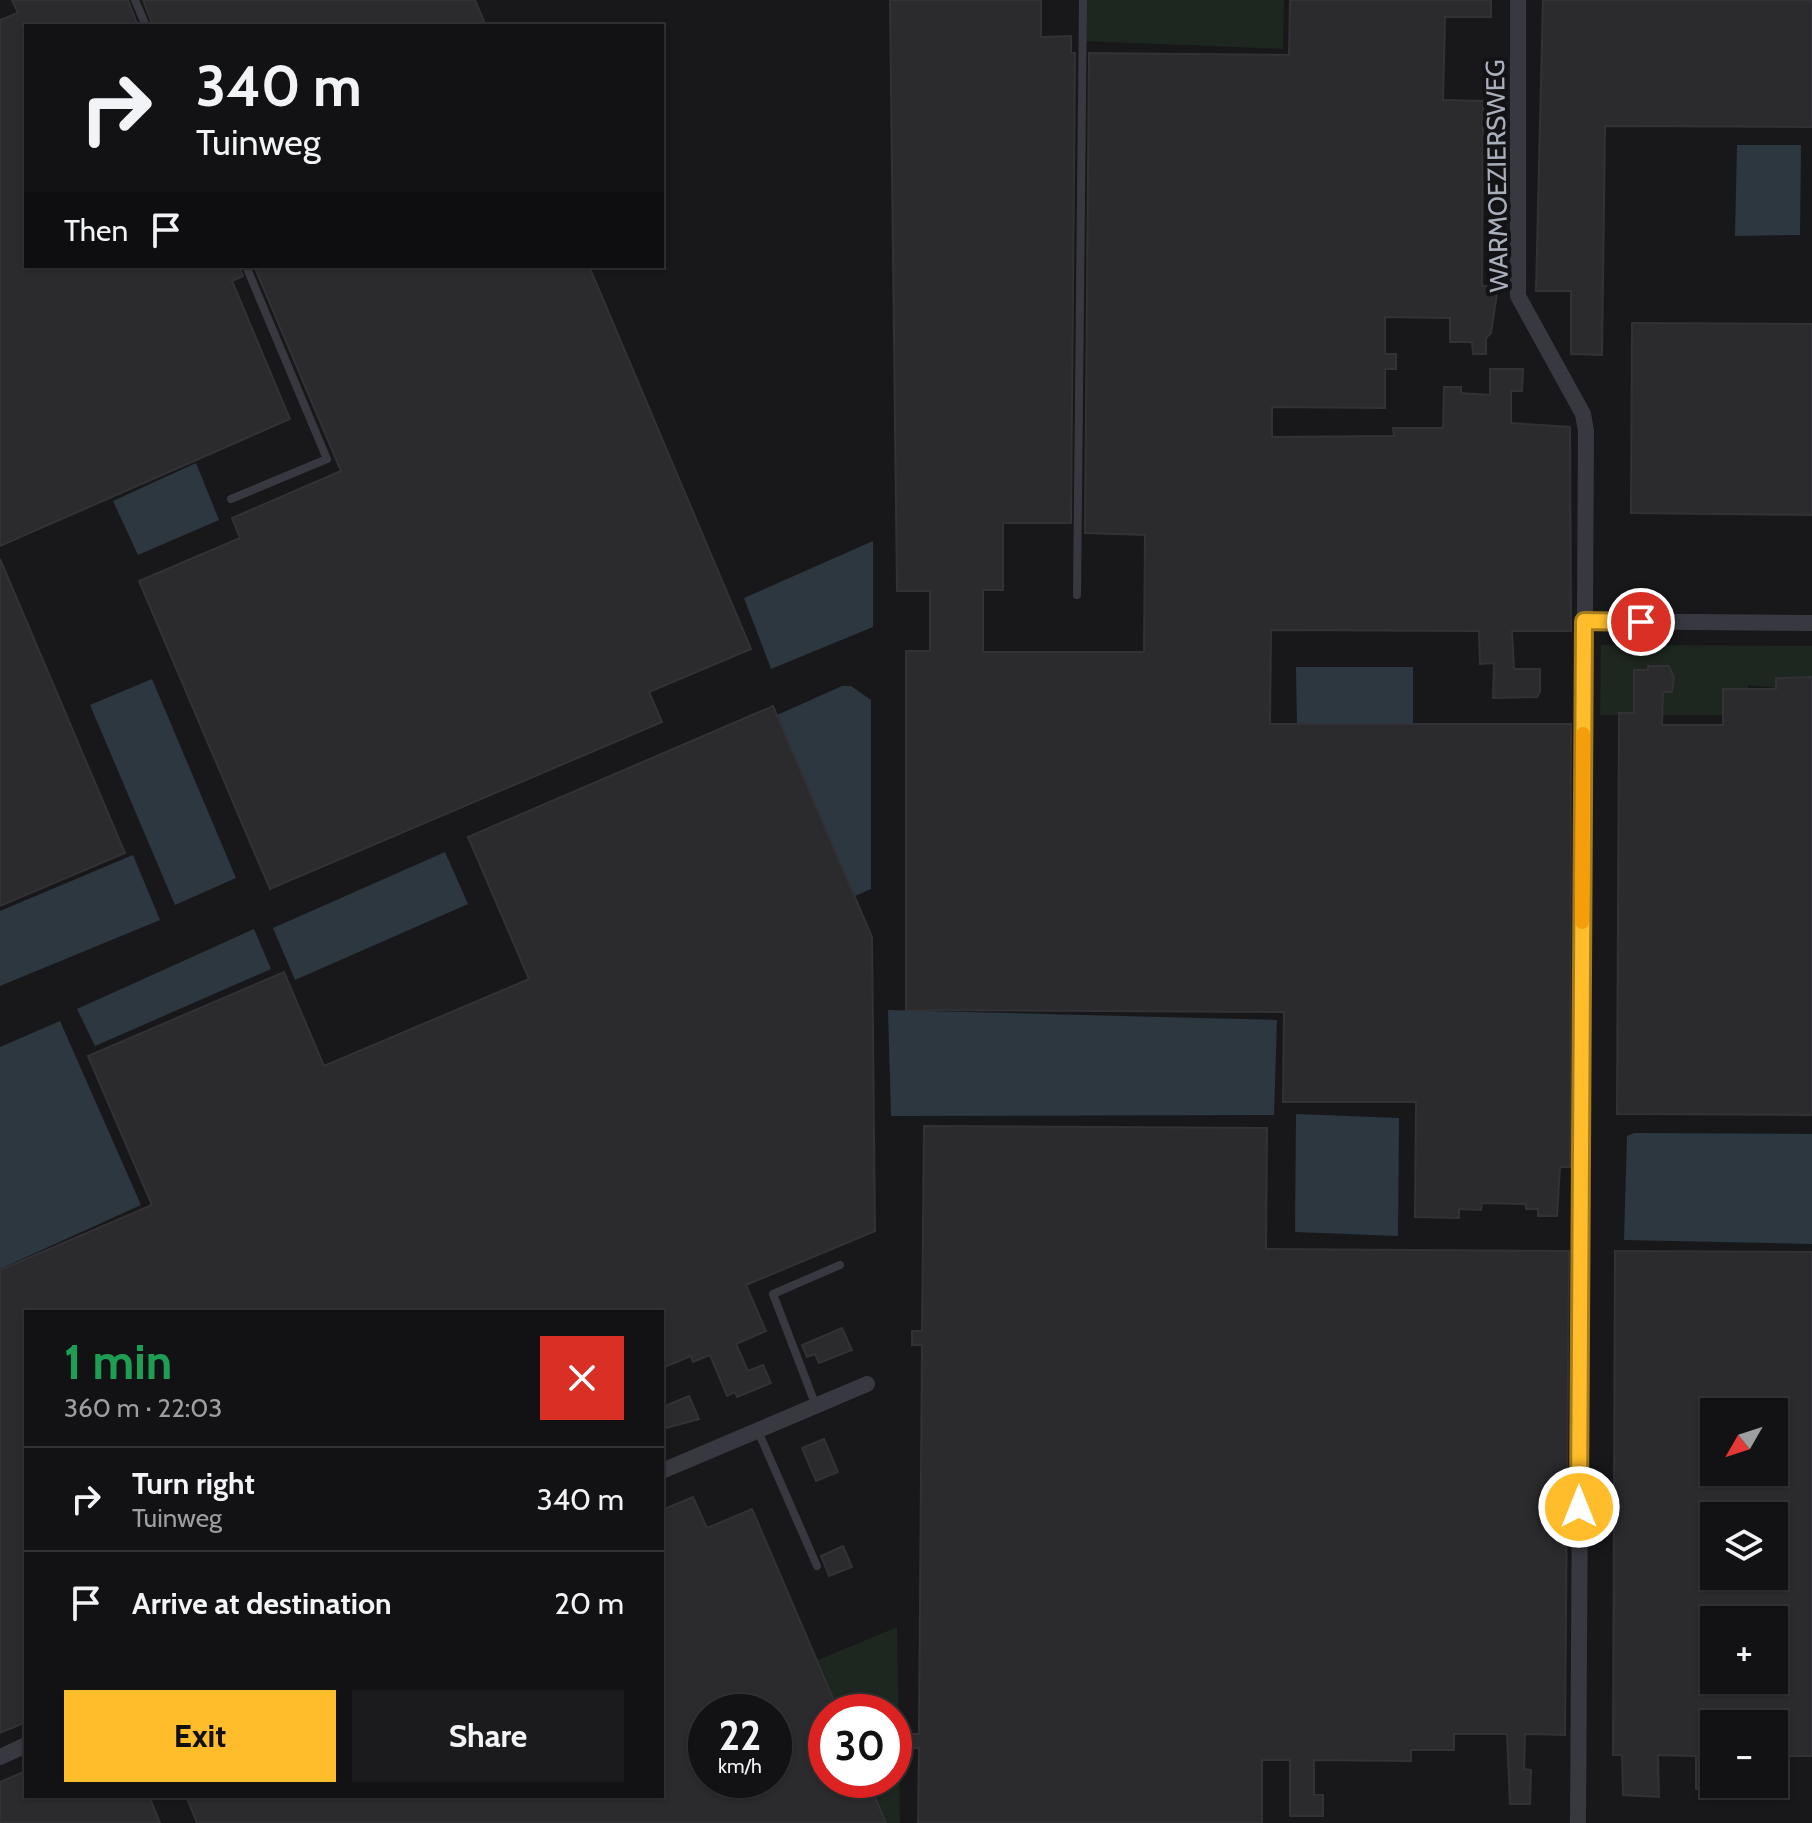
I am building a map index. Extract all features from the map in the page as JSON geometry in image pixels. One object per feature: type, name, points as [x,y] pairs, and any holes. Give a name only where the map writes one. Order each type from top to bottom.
[{"type":"street","name":"WARMOEZIERSWEG","points":[[1518,0],[1518,296],[1583,414],[1578,1823]]},
{"type":"street","points":[[1584,621],[1812,623]]},
{"type":"street","points":[[664,1470],[867,1384]]},
{"type":"street","points":[[0,1757],[24,1746]]},
{"type":"lane","points":[[135,0],[145,24]]},
{"type":"lane","points":[[1077,595],[1083,0]]},
{"type":"lane","points":[[231,499],[327,459],[247,268]]},
{"type":"lane","points":[[816,1406],[773,1294],[840,1265]]},
{"type":"lane","points":[[758,1430],[817,1566]]},
{"type":"shaded area","points":[[1082,0],[1284,0],[1283,49],[1082,41]]},
{"type":"shaded area","points":[[1737,145],[1801,145],[1800,235],[1735,236]]},
{"type":"shaded area","points":[[196,463],[219,520],[138,555],[113,501]]},
{"type":"shaded area","points":[[873,541],[873,627],[771,669],[744,598]]},
{"type":"shaded area","points":[[1601,645],[1812,646],[1812,717],[1778,688],[1748,685],[1746,715],[1600,715]]},
{"type":"shaded area","points":[[1296,667],[1413,667],[1413,723],[1297,726]]},
{"type":"shaded area","points":[[152,679],[236,878],[175,905],[90,705]]},
{"type":"shaded area","points":[[842,686],[851,686],[871,700],[871,889],[795,922],[719,741]]},
{"type":"shaded area","points":[[445,852],[468,904],[295,980],[273,928]]},
{"type":"shaded area","points":[[133,855],[160,920],[0,986],[0,911]]},
{"type":"shaded area","points":[[254,929],[271,969],[95,1046],[77,1009]]},
{"type":"shaded area","points":[[888,1010],[1277,1020],[1274,1115],[891,1116]]},
{"type":"shaded area","points":[[60,1021],[141,1205],[0,1269],[0,1047]]},
{"type":"shaded area","points":[[1296,1114],[1399,1118],[1398,1236],[1295,1232]]},
{"type":"shaded area","points":[[1634,1133],[1812,1134],[1812,1244],[1624,1240],[1627,1136]]},
{"type":"shaded area","points":[[897,1627],[898,1694],[832,1694],[818,1660]]},
{"type":"shaded area","points":[[877,1798],[900,1798],[900,1823],[887,1823]]},
{"type":"building","points":[[12,0],[128,0],[137,24],[24,24],[24,268],[240,268],[243,276],[232,281],[290,419],[0,546],[0,20],[18,13]]},
{"type":"building","points":[[143,0],[475,0],[485,24],[152,24]]},
{"type":"building","points":[[890,0],[1041,0],[1041,37],[1071,36],[1071,53],[1075,53],[1071,523],[1003,523],[1003,590],[983,590],[983,652],[1144,652],[1145,535],[1085,533],[1089,53],[1289,55],[1290,0],[1491,0],[1491,17],[1445,17],[1443,100],[1483,101],[1482,286],[1498,287],[1491,333],[1486,338],[1486,354],[1473,354],[1472,342],[1450,342],[1450,318],[1385,317],[1385,354],[1396,354],[1396,369],[1385,369],[1385,408],[1272,407],[1272,437],[1394,436],[1393,428],[1443,428],[1444,387],[1461,387],[1461,393],[1490,395],[1490,369],[1523,369],[1522,391],[1511,391],[1511,423],[1570,427],[1571,631],[1512,631],[1514,669],[1540,669],[1540,692],[1537,697],[1493,698],[1494,663],[1480,664],[1479,631],[1271,630],[1270,724],[1571,724],[1570,1167],[1560,1167],[1557,1216],[1538,1216],[1538,1209],[1526,1209],[1526,1204],[1482,1203],[1481,1210],[1459,1209],[1459,1218],[1415,1217],[1416,1102],[1283,1102],[1284,1012],[906,1010],[906,651],[930,651],[930,591],[897,591]]},
{"type":"building","points":[[1543,0],[1812,0],[1812,127],[1605,126],[1602,355],[1571,354],[1571,291],[1536,291]]},
{"type":"building","points":[[255,268],[590,268],[751,649],[649,692],[662,722],[270,889],[139,581],[240,538],[232,518],[341,471]]},
{"type":"building","points":[[1632,323],[1812,324],[1812,515],[1631,513]]},
{"type":"building","points":[[0,559],[125,853],[0,906]]},
{"type":"building","points":[[1648,666],[1669,666],[1674,678],[1672,692],[1663,692],[1662,725],[1723,725],[1723,689],[1776,689],[1776,678],[1812,677],[1812,1115],[1617,1114],[1619,713],[1634,713],[1634,670],[1648,670]]},
{"type":"building","points":[[773,706],[872,937],[875,1231],[746,1285],[766,1331],[736,1344],[748,1371],[763,1365],[771,1383],[737,1397],[735,1392],[727,1396],[710,1355],[693,1362],[691,1356],[664,1367],[664,1310],[24,1310],[24,1723],[0,1733],[0,1270],[152,1205],[88,1056],[284,972],[324,1066],[529,979],[468,837]]},
{"type":"building","points":[[924,1126],[1267,1128],[1266,1249],[1569,1251],[1565,1735],[1525,1734],[1524,1769],[1531,1770],[1530,1804],[1510,1804],[1507,1734],[1454,1734],[1454,1750],[1411,1750],[1411,1761],[1314,1760],[1314,1795],[1323,1795],[1323,1816],[1290,1816],[1290,1760],[1262,1760],[1262,1823],[918,1823],[919,1748],[912,1748],[912,1734],[919,1734],[922,1345],[912,1345],[912,1331],[922,1331]]},
{"type":"building","points":[[1615,1251],[1812,1252],[1812,1756],[1788,1756],[1788,1710],[1700,1710],[1700,1789],[1696,1789],[1696,1756],[1658,1755],[1659,1797],[1623,1795],[1622,1755],[1613,1755]]},
{"type":"building","points":[[842,1328],[852,1350],[819,1363],[815,1354],[807,1357],[802,1345]]},
{"type":"building","points":[[689,1396],[699,1419],[666,1428],[664,1406]]},
{"type":"building","points":[[824,1439],[838,1472],[816,1481],[802,1448]]},
{"type":"building","points":[[693,1497],[707,1528],[752,1509],[831,1694],[808,1694],[808,1798],[876,1798],[886,1823],[197,1823],[187,1798],[664,1798],[664,1509]]},
{"type":"building","points":[[843,1546],[852,1567],[829,1576],[821,1556]]},
{"type":"building","points":[[24,1772],[24,1798],[150,1798],[160,1823],[0,1823],[0,1782]]},
{"type":"slow traffic","points":[[1582,922],[1583,734]]},
{"type":"route","points":[[1579,1507],[1584,621],[1641,622]]}]
